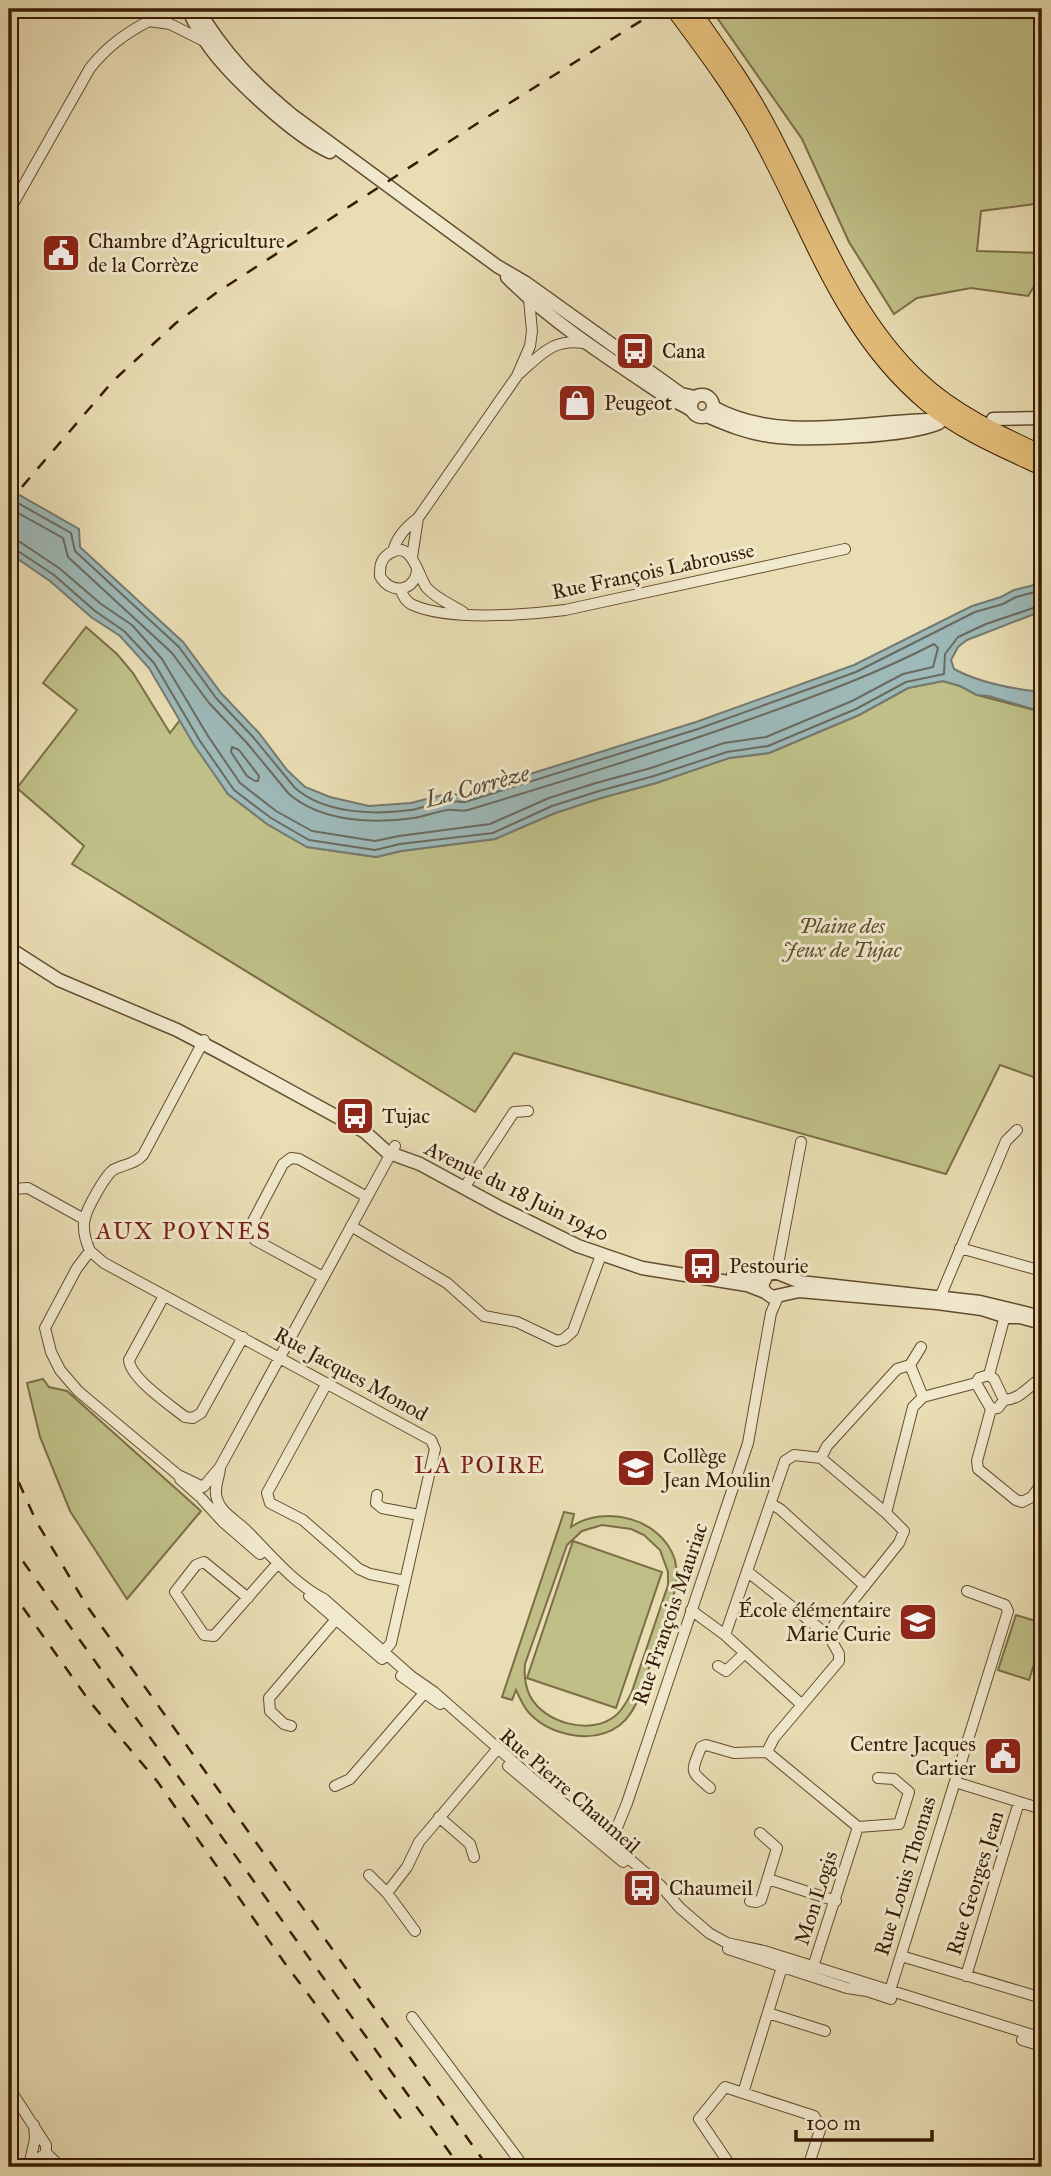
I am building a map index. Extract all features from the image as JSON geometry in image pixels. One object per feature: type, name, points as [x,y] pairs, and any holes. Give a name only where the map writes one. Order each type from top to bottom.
[{"type":"highway","points":[[674,9],[690,16],[738,75],[764,118],[845,281],[871,323],[897,357],[946,402],[996,432],[1042,454]]},
{"type":"highway","points":[[690,16],[754,126],[835,290],[883,360],[908,386],[946,417],[987,441],[1042,467]]},
{"type":"street","points":[[149,21],[154,9]]},
{"type":"street","points":[[170,24],[188,9],[206,43],[255,96],[286,123],[326,151],[350,160]]},
{"type":"street","points":[[198,9],[214,36],[261,89],[350,160],[681,394],[709,399],[710,411]]},
{"type":"street","points":[[9,211],[90,68],[105,49],[124,34],[149,21],[170,24],[206,43]]},
{"type":"street","points":[[497,266],[529,299],[604,340]]},
{"type":"street","points":[[543,295],[557,316],[591,344],[661,393],[702,416],[710,411],[781,427],[927,420],[939,423],[928,428],[896,432],[794,438],[745,431],[710,411]]},
{"type":"street","name":"Rue François Labrousse","points":[[517,376],[530,346],[529,299]]},
{"type":"street","points":[[531,324],[557,316]]},
{"type":"street","points":[[557,316],[558,345],[581,342],[591,344]]},
{"type":"street","name":"Rue François Labrousse","points":[[558,345],[547,347],[517,376],[418,518],[410,523],[395,543],[393,552],[382,561],[380,576],[388,586],[400,589],[403,597],[411,604],[467,614],[534,614],[565,610],[845,549]]},
{"type":"street","points":[[691,410],[690,404],[695,397]]},
{"type":"street","points":[[993,419],[1042,418]]},
{"type":"street","name":"Rue François Labrousse","points":[[412,557],[418,518]]},
{"type":"street","points":[[393,552],[406,553],[412,557],[430,590],[433,610]]},
{"type":"street","points":[[400,589],[415,580],[417,568]]},
{"type":"street","points":[[430,590],[467,614]]},
{"type":"street","name":"Avenue du 18 Juin 1940","points":[[9,939],[50,968],[322,1101],[359,1122],[393,1150]]},
{"type":"street","name":"Avenue du 18 Juin 1940","points":[[9,948],[59,980],[203,1042],[393,1150],[423,1158],[465,1185],[578,1246],[601,1255],[642,1268],[747,1285],[774,1295],[799,1291],[980,1302],[1042,1323]]},
{"type":"street","points":[[203,1042],[142,1155],[134,1163],[118,1168],[107,1176],[85,1219],[90,1251],[77,1268],[45,1328],[47,1343],[60,1370],[78,1391],[178,1475],[207,1492],[393,1150]]},
{"type":"street","points":[[465,1185],[514,1112],[528,1111]]},
{"type":"street","points":[[939,1300],[1006,1141],[1017,1130]]},
{"type":"street","points":[[776,1275],[788,1288],[774,1295],[762,1285],[776,1275],[801,1142]]},
{"type":"street","points":[[323,1277],[255,1240],[252,1235],[251,1225],[284,1164],[291,1158],[299,1159],[367,1197]]},
{"type":"street","name":"Avenue du 18 Juin 1940","points":[[465,1185],[579,1242],[672,1267],[723,1275],[776,1275],[800,1282],[939,1300]]},
{"type":"street","points":[[13,1189],[28,1188],[85,1219]]},
{"type":"street","points":[[351,1226],[447,1283],[484,1316],[529,1326],[543,1336],[557,1341],[573,1331],[601,1255]]},
{"type":"street","points":[[960,1248],[1042,1271]]},
{"type":"street","name":"Rue Jacques Monod","points":[[90,1251],[104,1263],[432,1440],[435,1448],[391,1643],[381,1655]]},
{"type":"street","name":"Rue François Mauriac","points":[[607,1844],[627,1802],[748,1443],[774,1295]]},
{"type":"street","points":[[164,1296],[129,1360],[129,1365],[135,1375],[184,1417],[192,1418],[201,1413],[243,1337]]},
{"type":"street","name":"Avenue du 18 Juin 1940","points":[[1006,1313],[1020,1311],[1042,1317]]},
{"type":"street","points":[[989,1375],[1006,1313]]},
{"type":"street","points":[[821,1458],[827,1446],[897,1369],[910,1365],[921,1347]]},
{"type":"street","points":[[910,1365],[923,1396]]},
{"type":"street","points":[[886,1513],[913,1407],[923,1396],[976,1383],[979,1378],[989,1375]]},
{"type":"street","points":[[989,1375],[994,1379],[1004,1400]]},
{"type":"street","points":[[1004,1400],[1011,1400],[1024,1393],[1042,1378]]},
{"type":"street","points":[[976,1383],[991,1409],[977,1461],[978,1469],[1022,1502],[1032,1497],[1042,1483]]},
{"type":"street","points":[[327,1384],[267,1493],[270,1503],[303,1520],[359,1569],[405,1581]]},
{"type":"street","points":[[991,1409],[998,1408],[1004,1400]]},
{"type":"street","points":[[725,1635],[785,1461],[794,1455],[821,1458],[904,1531],[899,1543],[835,1623],[829,1636]]},
{"type":"street","name":"Rue Pierre Chaumeil","points":[[207,1492],[245,1529],[276,1565],[381,1655],[411,1676],[548,1801],[607,1844],[706,1937],[730,1950],[822,1980],[889,1995],[1042,2038]]},
{"type":"street","points":[[377,1495],[376,1503],[382,1508],[419,1515]]},
{"type":"street","points":[[771,1504],[780,1509],[865,1586]]},
{"type":"street","points":[[248,1598],[204,1562],[196,1565],[175,1592],[204,1635],[214,1636],[248,1598],[276,1565]]},
{"type":"street","points":[[748,1572],[829,1636],[839,1654],[838,1661],[774,1738],[767,1752]]},
{"type":"street","name":"Rue Louis Thomas","points":[[889,1995],[1008,1611],[1005,1605],[967,1591]]},
{"type":"street","points":[[691,1610],[725,1635],[801,1704]]},
{"type":"street","points":[[291,1726],[284,1724],[270,1711],[269,1698],[338,1617]]},
{"type":"street","points":[[718,1667],[726,1671],[745,1654]]},
{"type":"street","points":[[335,1786],[350,1779],[426,1691]]},
{"type":"street","name":"Rue Pierre Chaumeil","points":[[426,1691],[534,1780],[709,1933],[727,1943],[814,1967],[1042,2046]]},
{"type":"street","points":[[710,1788],[693,1773],[701,1747],[706,1745],[734,1753],[767,1752],[858,1827],[899,1824],[909,1791],[894,1779],[878,1778]]},
{"type":"street","points":[[387,1893],[407,1867],[419,1842],[494,1753]]},
{"type":"street","points":[[955,1782],[1042,1809]]},
{"type":"street","name":"Rue Georges Jean","points":[[966,1976],[1019,1802]]},
{"type":"street","points":[[439,1817],[470,1844],[474,1857]]},
{"type":"street","name":"Mon Logis","points":[[822,1980],[814,1967],[858,1827]]},
{"type":"street","points":[[750,1901],[761,1900],[777,1848],[760,1833]]},
{"type":"street","points":[[369,1875],[387,1893],[415,1931]]},
{"type":"street","points":[[768,1879],[836,1901]]},
{"type":"street","points":[[901,1956],[1042,1997]]},
{"type":"street","points":[[743,2093],[782,1967],[794,1961]]},
{"type":"street","points":[[768,2013],[825,2031]]},
{"type":"street","points":[[412,2017],[524,2167]]},
{"type":"street","points":[[737,2167],[729,2162],[699,2119],[725,2087],[814,2116],[821,2127],[808,2167]]},
{"type":"street","points":[[9,2088],[34,2123],[47,2160],[61,2167]]},
{"type":"street","points":[[28,2167],[39,2139]]},
{"type":"street","points":[[28,2167],[47,2160]]},
{"type":"green space","points":[[711,9],[1034,9],[1042,121],[1042,203],[981,211],[977,251],[1042,253],[1042,274],[1028,296],[971,288],[917,298],[894,314],[849,242],[802,139]]},
{"type":"green space","name":"Plaine des Jeux de Tujac","points":[[86,627],[117,654],[133,673],[170,733],[180,720],[228,794],[267,824],[307,847],[376,857],[401,851],[495,839],[555,813],[601,798],[729,758],[769,753],[859,715],[908,688],[943,681],[977,695],[1042,712],[1042,1080],[1000,1065],[946,1174],[514,1053],[475,1112],[72,864],[84,846],[17,788],[77,710],[43,683]]},
{"type":"green space","points":[[43,1379],[49,1387],[67,1391],[201,1511],[127,1599],[70,1511],[40,1437],[27,1383]]},
{"type":"green space","points":[[564,1512],[574,1514],[571,1527],[584,1520],[615,1516],[645,1525],[658,1534],[675,1560],[676,1587],[639,1698],[623,1722],[598,1735],[574,1735],[539,1722],[525,1708],[516,1690],[512,1700],[502,1697]],"holes":[[[602,1525],[631,1529],[644,1535],[660,1550],[668,1572],[668,1585],[631,1694],[620,1711],[605,1722],[594,1725],[569,1724],[546,1713],[530,1696],[525,1664],[567,1545],[582,1531]]]},
{"type":"green space","points":[[573,1541],[662,1572],[616,1708],[527,1678]]},
{"type":"green space","points":[[1016,1615],[1042,1623],[1042,1639],[1029,1680],[998,1670]]},
{"type":"water","points":[[9,489],[79,529],[80,547],[183,642],[221,693],[305,787],[330,797],[369,806],[411,803],[446,794],[463,795],[696,722],[854,665],[972,606],[1042,583],[1042,611],[967,640],[958,647],[951,660],[954,669],[986,682],[1042,692],[1042,712],[977,695],[943,681],[908,688],[859,715],[769,753],[729,758],[601,798],[555,813],[495,839],[401,851],[376,857],[307,847],[267,824],[228,794],[194,745],[149,668],[120,636],[91,617],[50,581],[9,553]]},
{"type":"railway","points":[[9,507],[21,488],[113,381],[176,323],[216,293],[484,119],[660,9]]},
{"type":"railway","points":[[9,1460],[36,1521],[87,1606],[488,2167]]},
{"type":"railway","points":[[9,1542],[460,2167]]},
{"type":"railway","points":[[9,1588],[90,1702],[157,1781],[284,1962],[405,2124]]},
{"type":"place","name":"Chambre d'Agriculture de la Corrèze","points":[[61,253]]},
{"type":"place","name":"Cana","points":[[635,351]]},
{"type":"place","name":"Peugeot","points":[[577,403]]},
{"type":"place","name":"Tujac","points":[[355,1116]]},
{"type":"place","name":"Pestourie","points":[[702,1266]]},
{"type":"place","name":"Collège Jean Moulin","points":[[636,1468]]},
{"type":"place","name":"École élémentaire Marie Curie","points":[[918,1622]]},
{"type":"place","name":"Centre Jacques Cartier","points":[[1003,1756]]},
{"type":"place","name":"Chaumeil","points":[[642,1888]]},
{"type":"district","name":"AUX POYNES","points":[[184,1231]]},
{"type":"district","name":"LA POIRE","points":[[480,1465]]},
{"type":"water label","name":"La Corrèze","points":[[477,786]]}]
